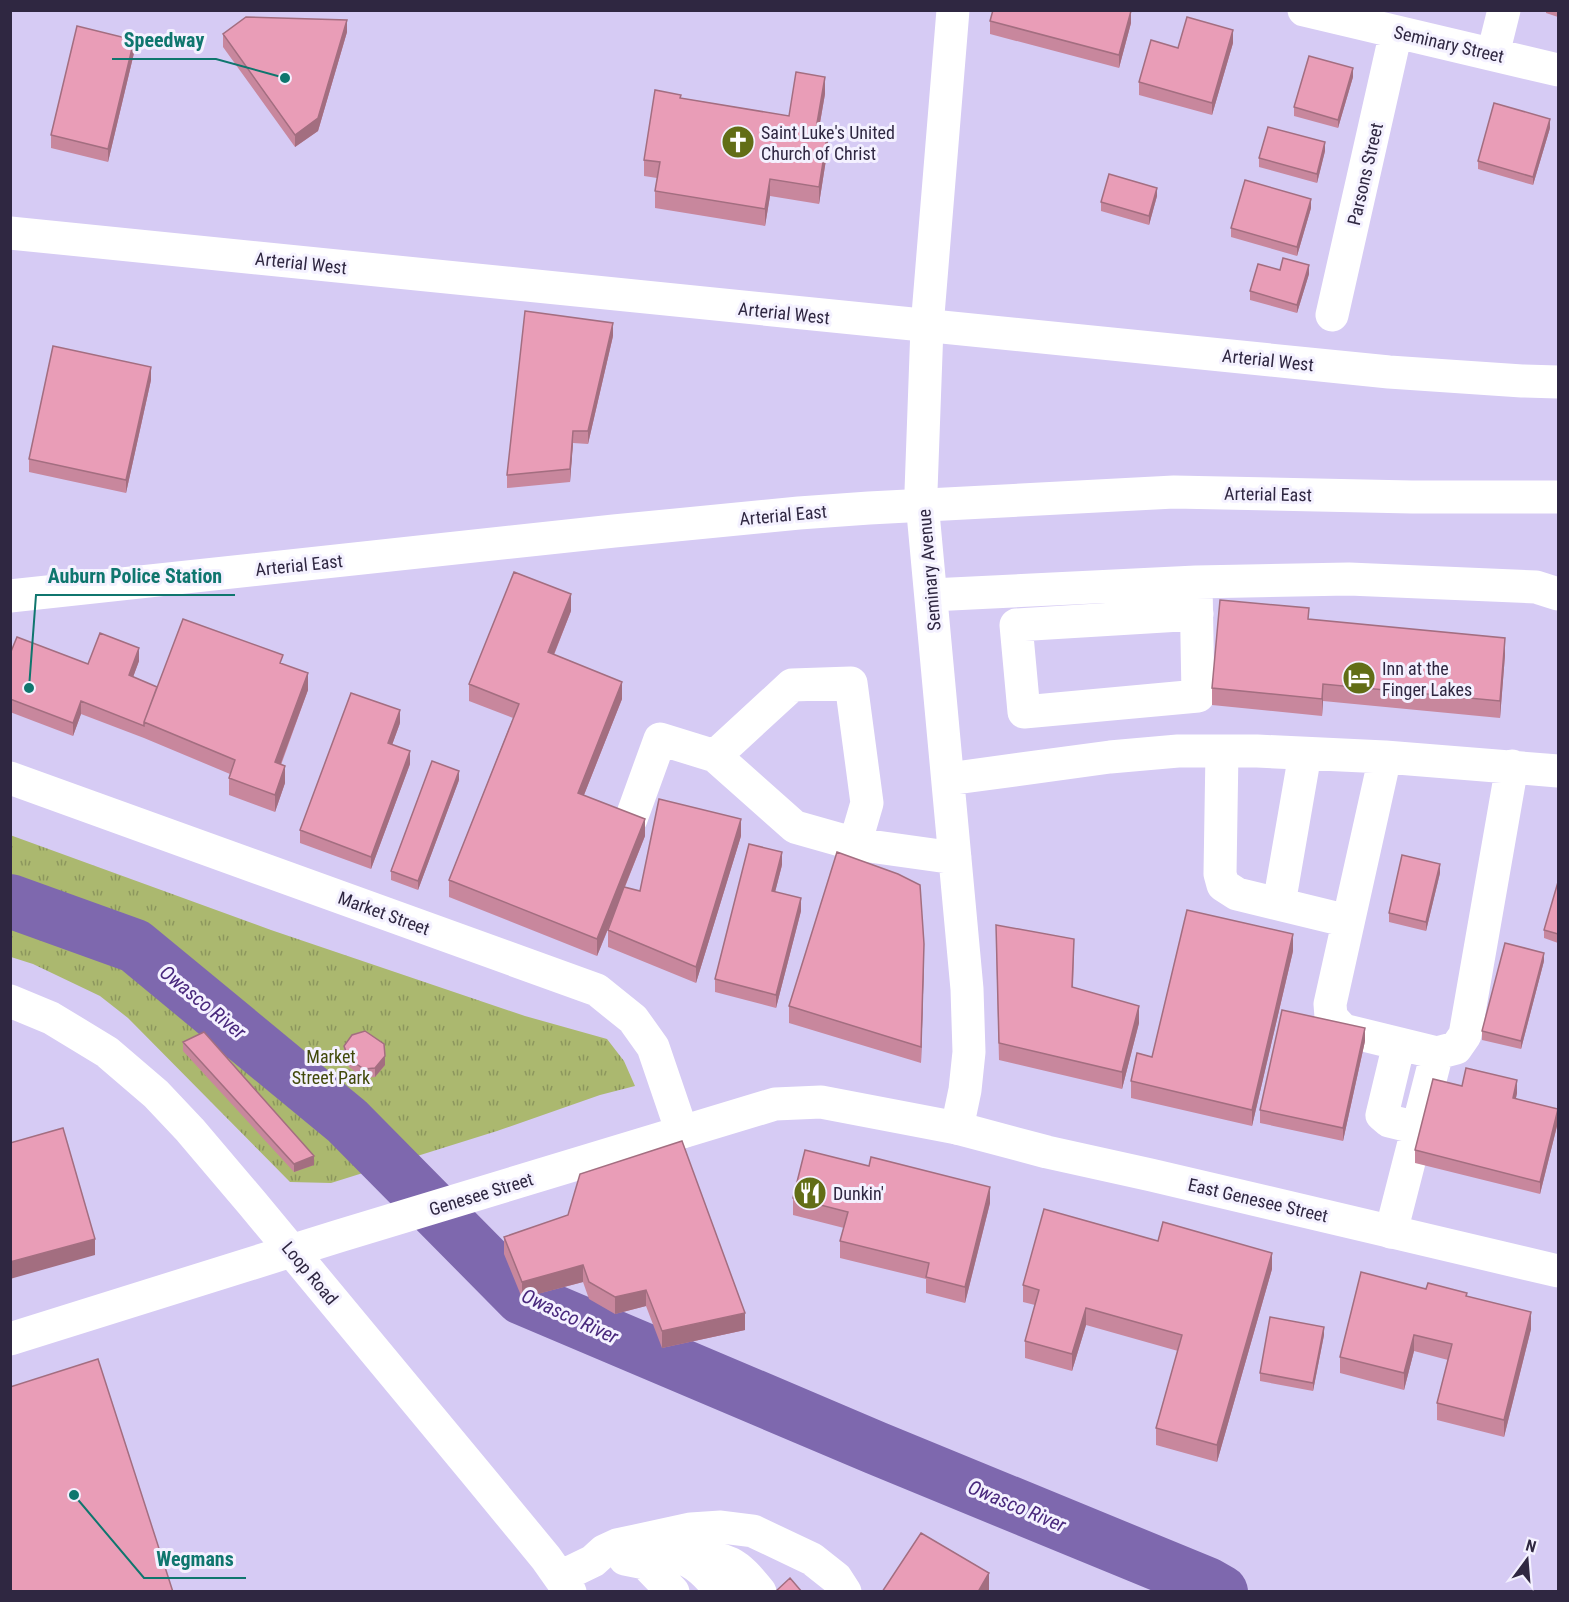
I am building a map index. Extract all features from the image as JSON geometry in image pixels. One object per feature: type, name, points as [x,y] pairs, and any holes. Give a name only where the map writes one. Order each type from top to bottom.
[{"type":"main road","name":"Seminary Avenue","points":[[953,10],[927,327],[921,491],[967,989],[969,1052],[965,1090],[957,1128]]},
{"type":"main road","name":"Seminary Street","points":[[1304,10],[1377,23],[1558,70]]},
{"type":"main road","points":[[1493,54],[1504,10]]},
{"type":"main road","name":"Parsons Street","points":[[1332,315],[1377,23]]},
{"type":"main road","name":"Arterial West","points":[[10,233],[1389,372],[1558,382]]},
{"type":"main road","name":"Arterial East","points":[[10,596],[625,530],[799,513],[924,504],[1174,492],[1412,497],[1558,497]]},
{"type":"main road","points":[[932,595],[1196,582],[1349,579],[1536,587],[1558,594]]},
{"type":"main road","points":[[1196,582],[1197,614],[1198,696],[1024,712],[1016,625],[1197,614]]},
{"type":"main road","points":[[715,756],[792,685],[850,683],[867,803],[855,844]]},
{"type":"main road","points":[[631,819],[660,739],[715,756],[795,827],[855,844],[955,858]]},
{"type":"main road","points":[[948,779],[1110,757],[1222,751],[1385,757],[1558,771]]},
{"type":"main road","points":[[1222,751],[1220,874],[1223,885],[1237,894],[1348,921]]},
{"type":"main road","points":[[1279,904],[1305,754]]},
{"type":"main road","points":[[1385,757],[1330,1004],[1331,1017],[1343,1030],[1437,1053],[1456,1048],[1465,1035],[1512,766]]},
{"type":"main road","name":"Market Street","points":[[10,778],[597,990],[633,1018],[653,1047],[682,1132]]},
{"type":"main road","name":"Loop Road","points":[[10,1001],[51,1018],[107,1052],[156,1094],[190,1130],[291,1251],[546,1557],[565,1584]]},
{"type":"main road","points":[[1399,1044],[1382,1115],[1389,1121],[1418,1128]]},
{"type":"main road","points":[[1391,1232],[1437,1053]]},
{"type":"main road","name":"Genesee Street","points":[[10,1339],[775,1104],[821,1102],[957,1128]]},
{"type":"main road","name":"East Genesee Street","points":[[957,1128],[1047,1152],[1558,1271]]},
{"type":"main road","points":[[565,1584],[604,1551],[616,1545],[691,1529],[721,1527],[753,1531],[812,1559],[836,1578],[845,1592]]},
{"type":"main road","points":[[593,1561],[695,1558],[750,1562],[766,1574],[780,1592]]},
{"type":"main road","points":[[695,1558],[693,1565],[708,1575],[722,1592]]},
{"type":"main road","points":[[695,1558],[717,1568],[741,1592]]},
{"type":"main road","points":[[695,1558],[729,1563],[743,1573],[760,1592]]},
{"type":"main road","points":[[625,1559],[645,1563],[673,1592]]},
{"type":"green space","name":"Market Street Park","points":[[10,835],[271,930],[525,1016],[607,1039],[624,1061],[635,1086],[600,1095],[497,1131],[331,1183],[290,1182],[128,1018],[100,996],[33,964],[11,957]]},
{"type":"building","points":[[993,10],[1131,11],[1119,55],[990,21]]},
{"type":"building","points":[[246,17],[347,20],[318,118],[295,135],[223,34]]},
{"type":"building","points":[[1187,17],[1233,30],[1212,103],[1139,82],[1151,40],[1178,48]]},
{"type":"building","points":[[77,26],[134,40],[108,149],[51,135]]},
{"type":"building","points":[[1309,56],[1353,68],[1338,120],[1294,107]]},
{"type":"building","points":[[796,72],[825,77],[816,129],[828,131],[819,187],[770,179],[765,209],[655,191],[660,162],[644,160],[655,90],[681,95],[680,98],[789,116]]},
{"type":"building","points":[[1494,103],[1550,119],[1533,177],[1478,161]]},
{"type":"building","points":[[1268,127],[1325,142],[1317,174],[1259,158]]},
{"type":"building","points":[[1109,174],[1157,188],[1149,216],[1101,202]]},
{"type":"building","points":[[1245,180],[1311,199],[1297,247],[1231,228]]},
{"type":"building","points":[[1283,258],[1309,265],[1297,305],[1250,291],[1258,264],[1280,270]]},
{"type":"building","points":[[525,311],[613,323],[588,431],[573,431],[570,469],[507,475]]},
{"type":"building","points":[[53,346],[151,367],[126,480],[29,459]]},
{"type":"building","points":[[514,572],[571,594],[548,652],[622,682],[578,793],[645,819],[597,939],[449,880],[519,704],[469,684]]},
{"type":"building","name":"Inn at the Finger Lakes","points":[[1220,600],[1309,608],[1308,619],[1505,638],[1500,701],[1323,684],[1322,699],[1212,688]]},
{"type":"building","points":[[183,619],[283,655],[280,663],[308,673],[275,762],[285,766],[275,795],[229,778],[235,760],[144,722]]},
{"type":"building","points":[[100,633],[139,648],[129,675],[157,687],[144,726],[81,701],[73,723],[10,699],[10,654],[17,637],[88,664]]},
{"type":"building","points":[[351,693],[400,710],[388,743],[410,751],[371,857],[300,830]]},
{"type":"building","points":[[432,761],[459,771],[418,881],[391,871]]},
{"type":"building","points":[[659,799],[741,819],[696,967],[608,930],[624,887],[640,891]]},
{"type":"building","points":[[749,844],[782,852],[772,891],[801,898],[776,995],[715,979]]},
{"type":"building","points":[[837,852],[898,874],[920,885],[924,944],[921,1047],[789,1006]]},
{"type":"building","points":[[1402,855],[1440,864],[1426,922],[1389,913]]},
{"type":"building","points":[[1558,882],[1558,934],[1544,930]]},
{"type":"building","points":[[1187,910],[1293,934],[1252,1110],[1131,1081],[1137,1053],[1152,1057]]},
{"type":"building","points":[[996,925],[1074,939],[1072,987],[1139,1006],[1122,1072],[999,1043]]},
{"type":"building","points":[[1505,943],[1544,953],[1521,1041],[1482,1031]]},
{"type":"building","points":[[1282,1010],[1365,1028],[1343,1128],[1260,1110]]},
{"type":"building","points":[[365,1031],[384,1044],[385,1056],[375,1068],[364,1069],[349,1059],[344,1046],[352,1035]]},
{"type":"building","points":[[204,1032],[314,1156],[294,1164],[183,1042]]},
{"type":"building","points":[[1466,1068],[1517,1080],[1513,1098],[1558,1109],[1540,1182],[1415,1150],[1433,1079],[1462,1086]]},
{"type":"building","points":[[63,1128],[95,1239],[10,1262],[10,1143]]},
{"type":"building","points":[[682,1141],[745,1313],[662,1331],[646,1290],[615,1297],[589,1282],[583,1265],[522,1282],[504,1237],[568,1215],[580,1174]]},
{"type":"building","points":[[805,1150],[869,1166],[871,1157],[990,1187],[965,1287],[926,1277],[929,1263],[840,1241],[848,1212],[793,1198]]},
{"type":"building","points":[[1044,1209],[1158,1241],[1163,1222],[1272,1253],[1217,1445],[1156,1428],[1182,1335],[1086,1308],[1072,1354],[1025,1341],[1039,1290],[1023,1285]]},
{"type":"building","points":[[1361,1272],[1426,1289],[1428,1283],[1467,1293],[1466,1296],[1531,1312],[1504,1420],[1437,1403],[1452,1344],[1414,1335],[1404,1373],[1340,1357]]},
{"type":"building","points":[[1270,1317],[1324,1327],[1313,1383],[1260,1373]]},
{"type":"building","points":[[98,1359],[173,1592],[10,1592],[10,1387]]},
{"type":"building","points":[[921,1533],[989,1573],[978,1592],[882,1592]]},
{"type":"building","points":[[790,1578],[802,1592],[775,1592]]},
{"type":"waterway","name":"Owasco River","points":[[10,901],[135,946],[347,1121],[522,1298],[876,1448],[1207,1584],[1221,1592]]},
{"type":"place","name":"Speedway","points":[[285,78]]},
{"type":"place","name":"Saint Luke's United Church of Christ","points":[[738,142]]},
{"type":"place","name":"Inn at the Finger Lakes","points":[[1359,678]]},
{"type":"place","name":"Auburn Police Station","points":[[29,688]]},
{"type":"place","name":"Dunkin'","points":[[810,1193]]},
{"type":"place","name":"Wegmans","points":[[74,1495]]}]
